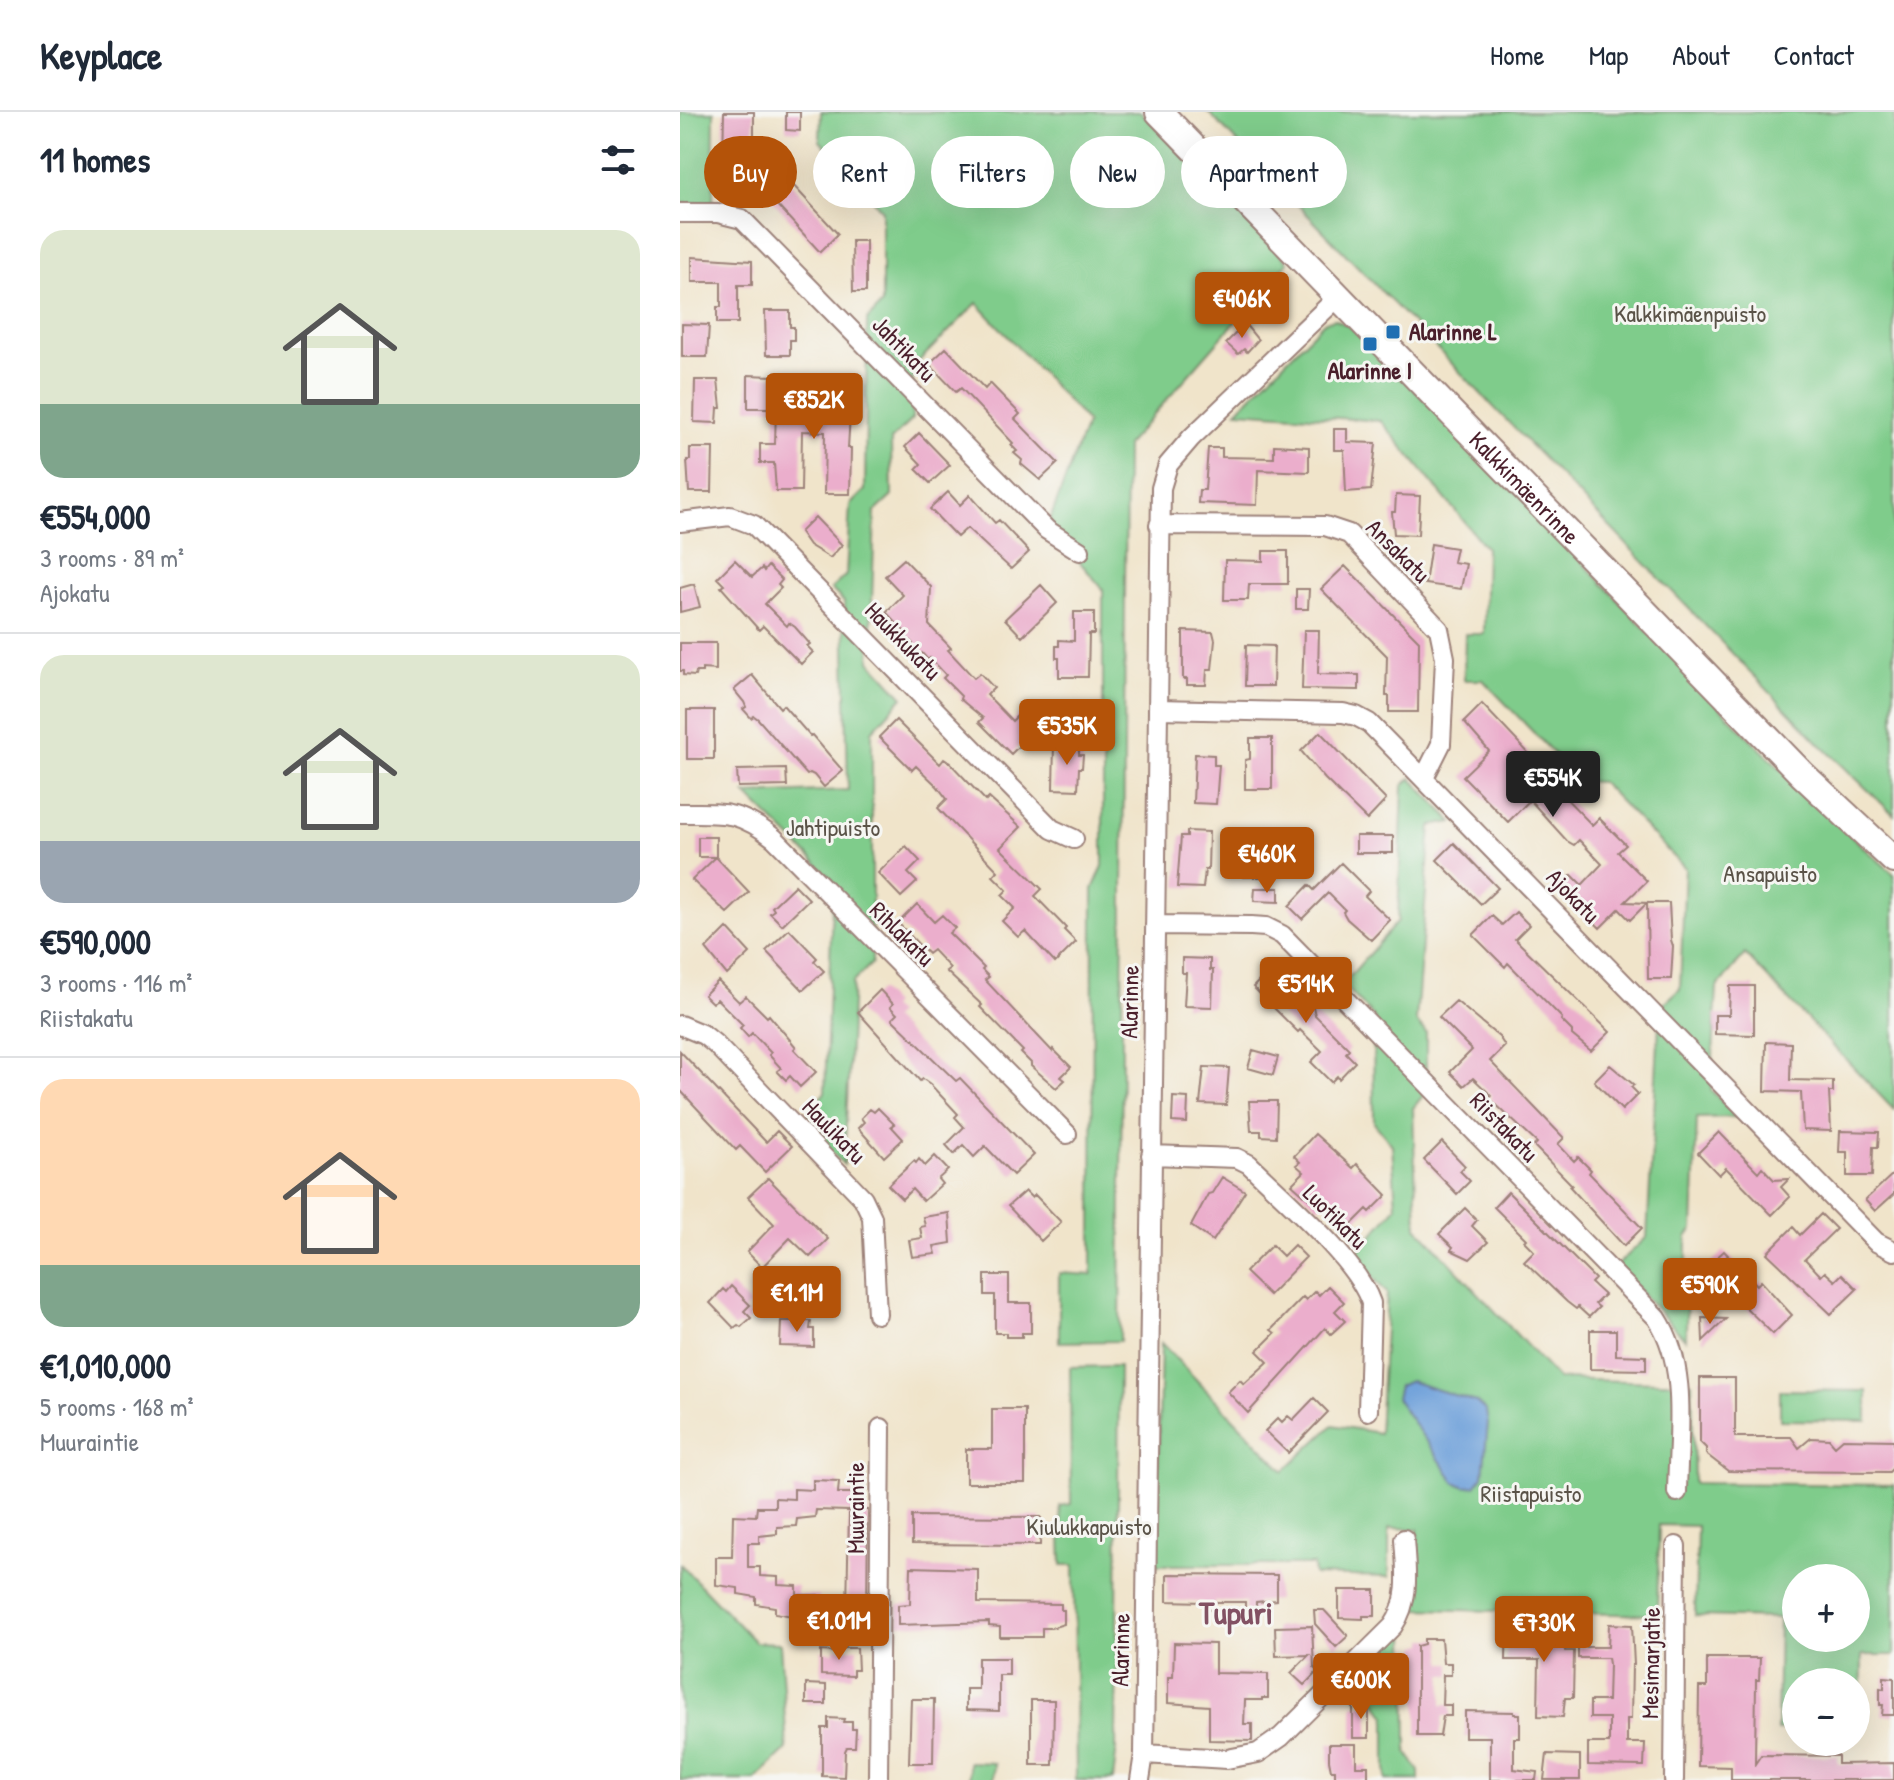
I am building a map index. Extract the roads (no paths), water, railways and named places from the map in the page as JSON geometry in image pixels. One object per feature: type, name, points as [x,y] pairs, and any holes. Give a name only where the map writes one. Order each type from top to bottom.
[{"type":"street","name":"Kalkkimäenrinne","points":[[1159,112],[1791,763],[1894,860]]},
{"type":"street","name":"Jahtikatu","points":[[680,213],[718,213],[742,219],[1047,530],[1080,551]]},
{"type":"street","name":"Alarinne","points":[[1140,1780],[1144,1754],[1159,525],[1163,476],[1175,455],[1338,297]]},
{"type":"street","name":"Haukkukatu","points":[[680,522],[730,516],[745,520],[765,534],[1052,829],[1074,839]]},
{"type":"street","name":"Ansakatu","points":[[1159,525],[1325,526],[1349,534],[1434,622],[1443,641],[1441,744],[1424,778]]},
{"type":"street","name":"Ajokatu","points":[[1158,709],[1356,716],[1369,723],[1876,1242],[1894,1251]]},
{"type":"street","name":"Rihlakatu","points":[[680,813],[741,816],[774,838],[1067,1134]]},
{"type":"street","name":"Riistakatu","points":[[1155,925],[1266,927],[1282,935],[1657,1318],[1668,1337],[1678,1385],[1677,1492]]},
{"type":"street","name":"Haulikatu","points":[[680,1025],[704,1035],[715,1044],[863,1198],[872,1217],[877,1314]]},
{"type":"street","name":"Luotikatu","points":[[1151,1155],[1226,1156],[1249,1164],[1351,1266],[1367,1289],[1373,1316],[1368,1411]]},
{"type":"street","name":"Muuraintie","points":[[878,1780],[881,1428]]},
{"type":"street","points":[[1144,1754],[1227,1759],[1243,1757],[1268,1747],[1281,1737],[1393,1626],[1401,1614],[1407,1588],[1404,1539]]},
{"type":"street","name":"Mesimarjatie","points":[[1674,1780],[1676,1546]]},
{"type":"water","points":[[1410,1381],[1476,1402],[1486,1411],[1488,1423],[1483,1476],[1475,1486],[1465,1487],[1455,1482],[1396,1398],[1399,1386]]},
{"type":"place","name":"Alarinne L","points":[[1393,332]]},
{"type":"place","name":"Alarinne I","points":[[1370,344]]},
{"type":"district","name":"Tupuri","points":[[1236,1613]]},
{"type":"park label","name":"Kalkkimäenpuisto","points":[[1690,314]]},
{"type":"park label","name":"Jahtipuisto","points":[[833,828]]},
{"type":"park label","name":"Ansapuisto","points":[[1770,874]]},
{"type":"park label","name":"Riistapuisto","points":[[1531,1494]]},
{"type":"park label","name":"Kiulukkapuisto","points":[[1089,1527]]}]
